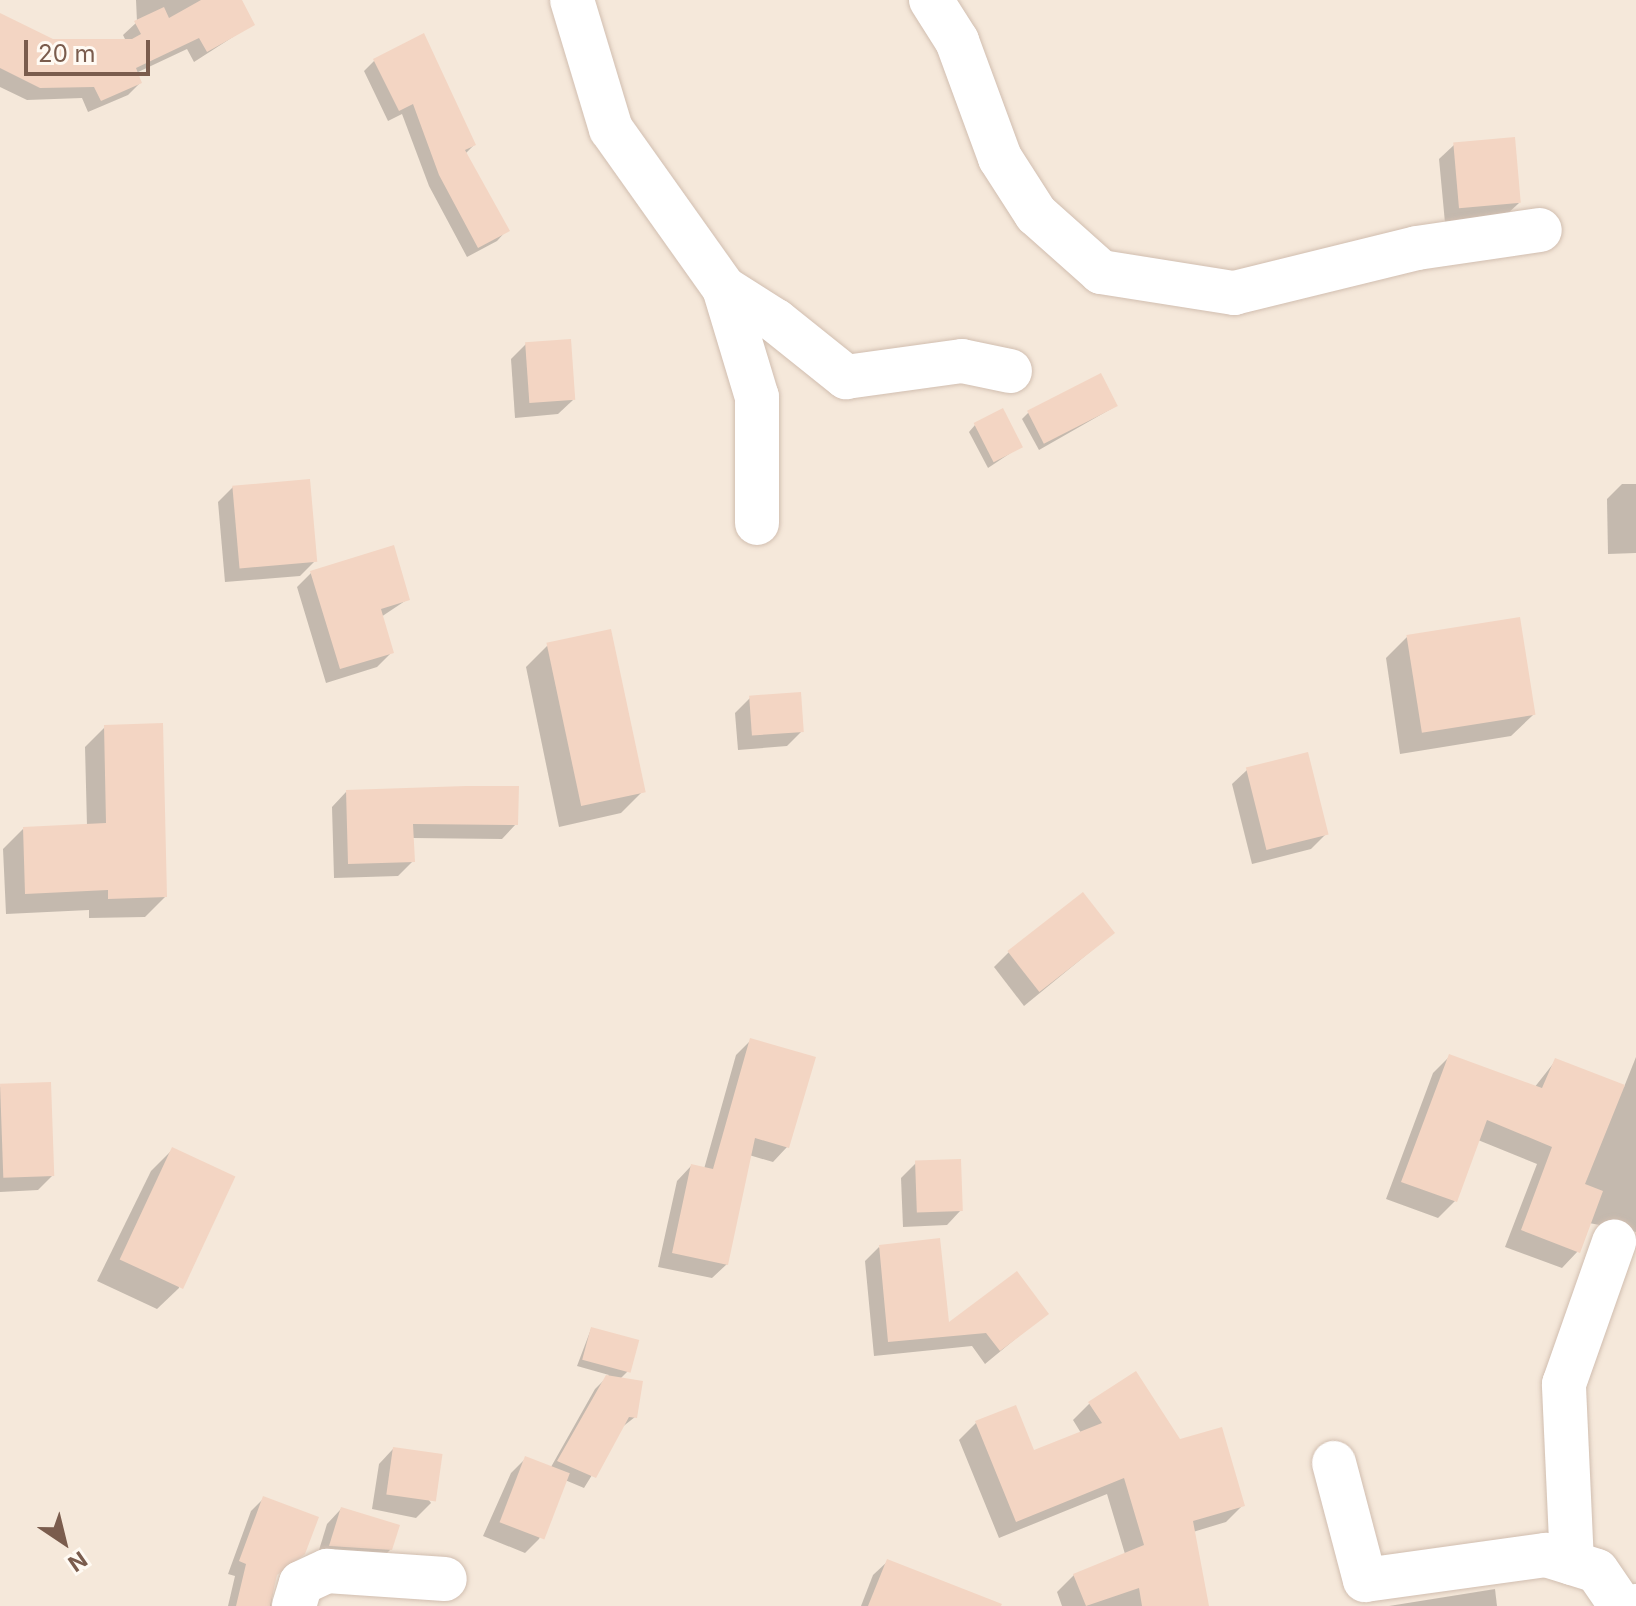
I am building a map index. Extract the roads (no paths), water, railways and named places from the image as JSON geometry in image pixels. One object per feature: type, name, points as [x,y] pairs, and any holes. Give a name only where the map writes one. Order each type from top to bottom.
[{"type":"street","points":[[572,0],[611,129],[724,288],[757,397],[757,523]]},
{"type":"street","points":[[931,0],[957,41],[1000,158],[1036,214],[1101,272],[1234,293],[1417,248],[1540,230]]},
{"type":"street","points":[[724,288],[776,321],[846,377],[962,361],[1010,371]]},
{"type":"street","points":[[1572,1563],[1564,1384],[1614,1242]]},
{"type":"street","points":[[1334,1463],[1365,1580],[1546,1555],[1597,1571],[1621,1606]]},
{"type":"street","points":[[294,1606],[301,1583],[327,1571],[445,1579]]}]
